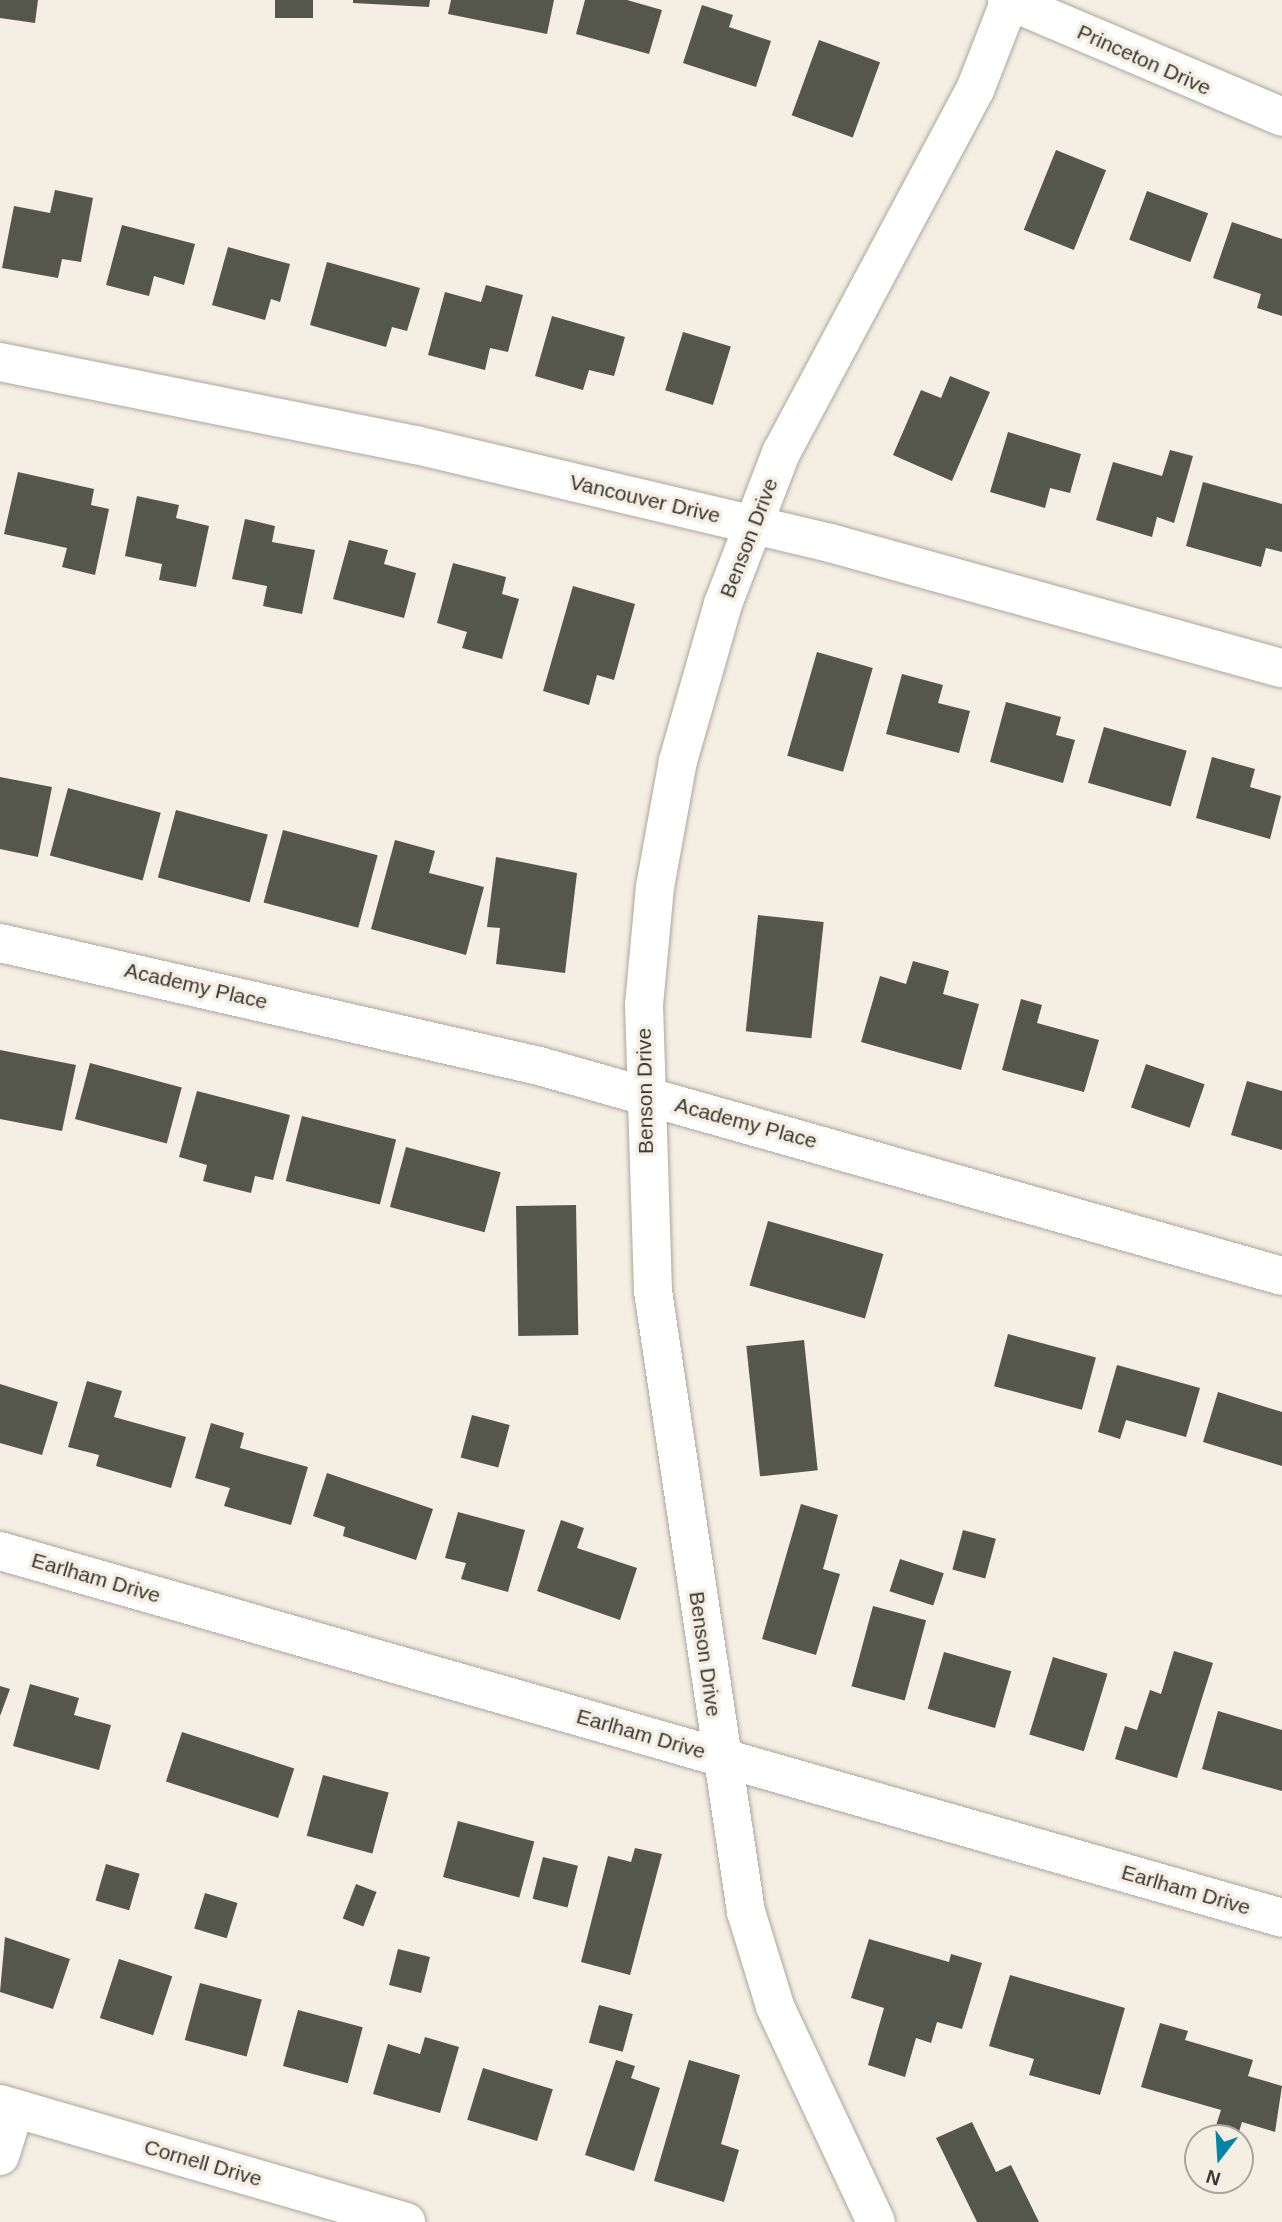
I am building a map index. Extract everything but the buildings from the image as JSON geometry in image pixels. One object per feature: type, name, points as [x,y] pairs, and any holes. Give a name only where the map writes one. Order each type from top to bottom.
[{"type":"street","name":"Princeton Drive","points":[[1009,0],[1282,117]]},
{"type":"street","name":"Benson Drive","points":[[876,2222],[762,1968],[719,1757],[653,1291],[644,1005],[655,887],[678,761],[753,525],[824,367],[975,90],[1009,0]]},
{"type":"street","name":"Vancouver Drive","points":[[0,362],[416,445],[753,525],[1282,668]]},
{"type":"street","name":"Academy Place","points":[[0,943],[645,1095],[1282,1276]]},
{"type":"street","name":"Earlham Drive","points":[[0,1551],[1282,1918]]},
{"type":"street","points":[[0,2156],[7,2106]]},
{"type":"street","name":"Cornell Drive","points":[[7,2106],[406,2222]]}]
